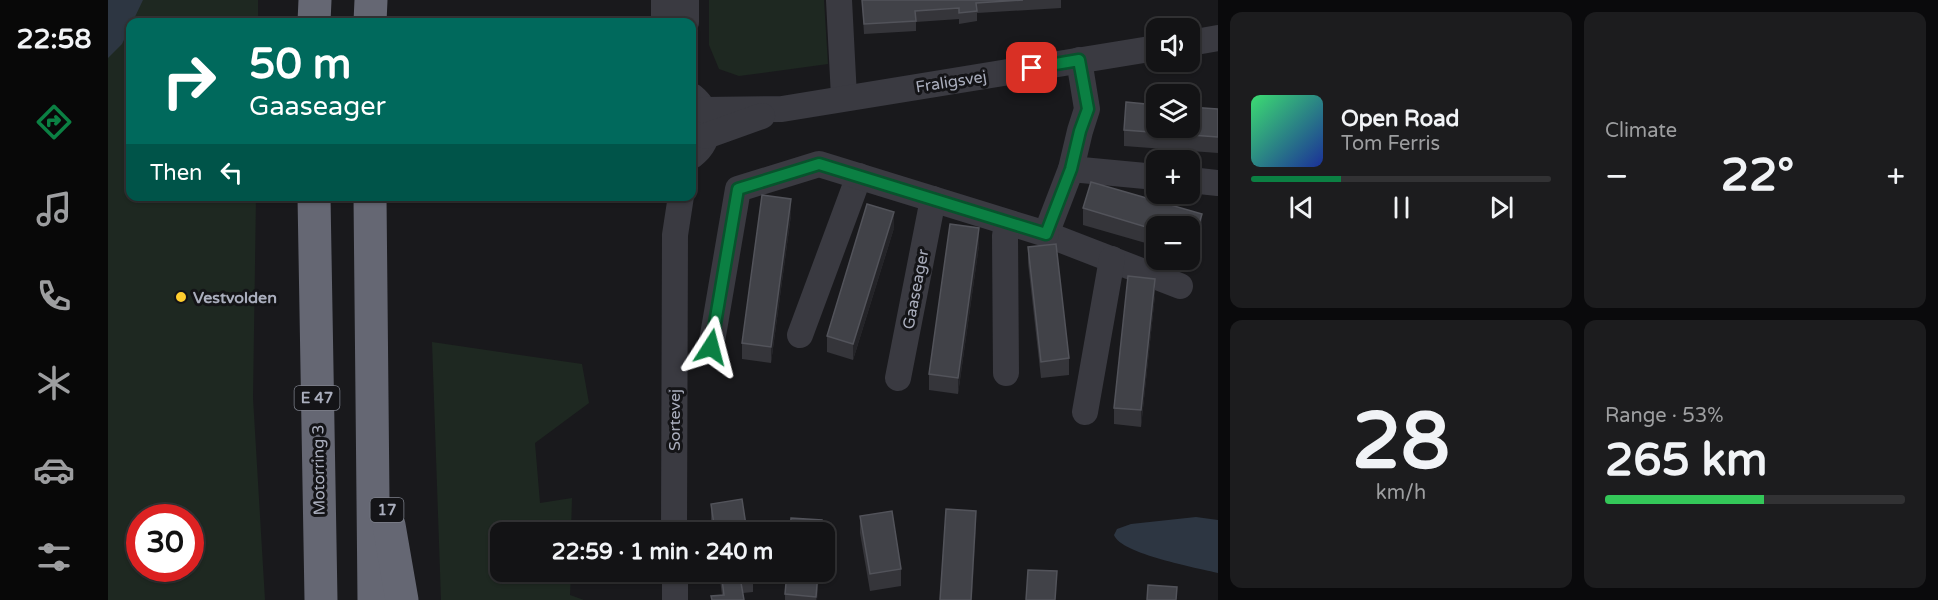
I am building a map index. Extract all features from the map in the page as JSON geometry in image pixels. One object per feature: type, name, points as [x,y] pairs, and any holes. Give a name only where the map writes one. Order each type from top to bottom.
[{"type":"highway","points":[[314,18],[315,0]]},
{"type":"highway","points":[[370,18],[371,0]]},
{"type":"highway","name":"Motorring 3","points":[[314,201],[321,600]]},
{"type":"highway","points":[[370,201],[374,600]]},
{"type":"highway","name":"17","points":[[372,420],[402,600]]},
{"type":"street","points":[[664,0],[664,18]]},
{"type":"street","points":[[686,0],[686,18]]},
{"type":"street","points":[[838,0],[844,98]]},
{"type":"street","points":[[1200,41],[1218,38]]},
{"type":"street","name":"Fraligsvej","points":[[699,146],[782,109],[1146,50]]},
{"type":"street","points":[[1046,234],[1071,169],[1088,109],[1079,60]]},
{"type":"street","points":[[698,103],[708,128],[699,146]]},
{"type":"street","name":"Fraligsvej","points":[[698,103],[782,109]]},
{"type":"street","points":[[711,347],[738,189],[819,164],[1046,234],[1180,286]]},
{"type":"street","points":[[1071,169],[1146,176]]},
{"type":"street","points":[[800,335],[859,176]]},
{"type":"street","points":[[1200,181],[1218,183]]},
{"type":"street","name":"Gaaseager","points":[[898,378],[933,199]]},
{"type":"street","name":"Sortevej","points":[[668,201],[675,235]]},
{"type":"street","name":"Sortevej","points":[[674,522],[675,235],[680,201]]},
{"type":"street","points":[[1006,223],[1006,373]]},
{"type":"street","points":[[1085,412],[1112,259]]},
{"type":"street","points":[[675,582],[675,600]]},
{"type":"shaded area","name":"Vestvolden","points":[[108,0],[258,0],[258,18],[126,18],[126,201],[256,201],[253,398],[265,600],[108,600]]},
{"type":"shaded area","points":[[709,0],[824,0],[828,64],[739,76],[719,69],[709,45]]},
{"type":"shaded area","points":[[432,342],[582,364],[589,403],[535,443],[540,503],[572,498],[571,522],[490,522],[490,582],[571,582],[570,595],[584,600],[441,600]]},
{"type":"water","points":[[108,0],[143,0],[134,18],[126,18],[126,36],[122,44],[108,58]]},
{"type":"water","points":[[1196,517],[1218,520],[1218,573],[1145,554],[1120,542],[1114,535],[1117,529],[1131,524]]},
{"type":"building","points":[[862,0],[1023,0],[976,3],[977,11],[959,13],[959,8],[915,11],[916,21],[864,24]]},
{"type":"building","points":[[1126,102],[1146,104],[1146,132],[1124,130]]},
{"type":"building","points":[[1200,108],[1218,109],[1218,137],[1200,136]]},
{"type":"building","points":[[1091,182],[1146,198],[1146,204],[1167,204],[1202,214],[1200,221],[1200,216],[1146,216],[1146,227],[1083,208]]},
{"type":"building","points":[[762,195],[791,199],[771,347],[742,343]]},
{"type":"building","points":[[867,204],[894,212],[853,344],[827,336]]},
{"type":"building","points":[[950,224],[979,228],[958,378],[929,374]]},
{"type":"building","points":[[1056,244],[1069,358],[1041,362],[1028,247]]},
{"type":"building","points":[[1128,276],[1155,279],[1141,410],[1114,408]]},
{"type":"building","points":[[742,499],[745,522],[714,522],[711,504]]},
{"type":"building","points":[[946,509],[976,511],[971,600],[940,600]]},
{"type":"building","points":[[892,511],[901,569],[870,574],[860,516]]},
{"type":"building","points":[[791,518],[822,520],[822,522],[791,522]]},
{"type":"building","points":[[1028,570],[1057,571],[1055,600],[1026,600]]},
{"type":"building","points":[[722,582],[741,582],[744,600],[712,600],[711,596],[724,595]]},
{"type":"building","points":[[786,582],[817,582],[816,597],[785,594]]},
{"type":"building","points":[[1148,585],[1177,587],[1176,600],[1147,600]]},
{"type":"place","name":"Vestvolden","points":[[181,297]]},
{"type":"route","points":[[711,347],[738,189],[819,164],[1046,234],[1071,169],[1088,109],[1079,60],[1032,68]]}]
